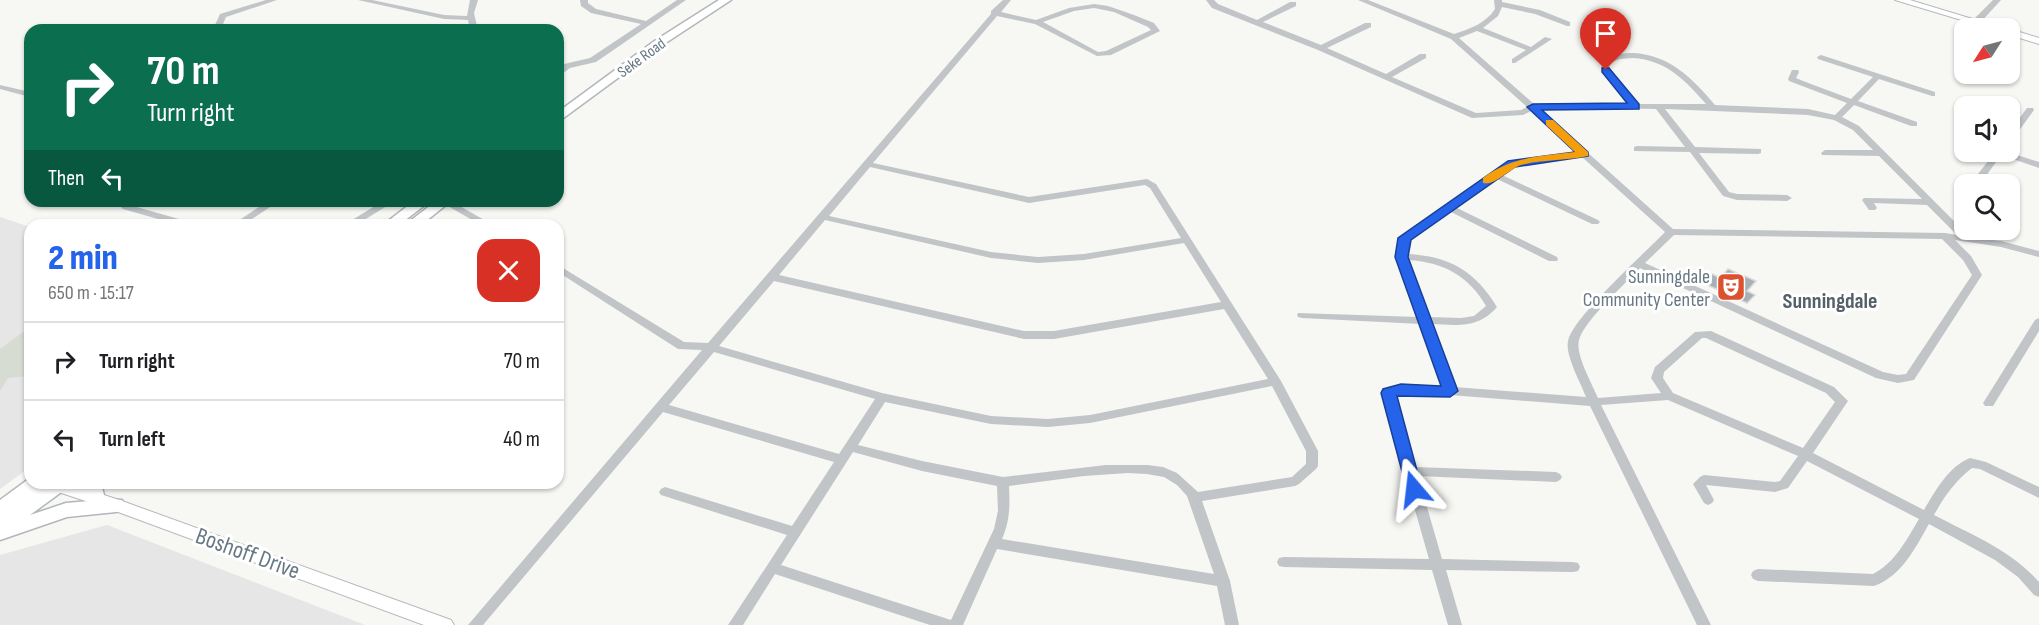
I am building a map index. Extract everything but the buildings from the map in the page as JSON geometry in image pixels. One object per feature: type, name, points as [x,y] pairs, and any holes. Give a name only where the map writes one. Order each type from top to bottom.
[{"type":"main road","name":"Seke Road","points":[[564,101],[651,38],[712,0]]},
{"type":"main road","name":"Seke Road","points":[[564,114],[660,42],[726,0]]},
{"type":"main road","points":[[1900,0],[1962,18]]},
{"type":"main road","points":[[2020,35],[2039,41]]},
{"type":"main road","points":[[398,219],[415,207]]},
{"type":"main road","points":[[420,219],[436,207]]},
{"type":"main road","points":[[0,510],[28,489]]},
{"type":"main road","points":[[0,528],[50,489]]},
{"type":"main road","name":"Boshoff Drive","points":[[95,490],[116,505],[445,625]]},
{"type":"main road","points":[[0,533],[66,510],[116,505]]},
{"type":"street","points":[[219,24],[223,16],[273,0]]},
{"type":"street","points":[[362,0],[444,17],[470,18]]},
{"type":"street","points":[[472,24],[470,7],[474,0]]},
{"type":"street","points":[[584,0],[584,4],[594,11],[645,23]]},
{"type":"street","points":[[564,65],[580,65],[593,60],[682,0]]},
{"type":"street","points":[[475,625],[1007,0]]},
{"type":"street","points":[[1209,0],[1215,6],[1321,48],[1475,116],[1523,112],[1533,107],[1713,107],[1808,112],[1837,118],[1856,128],[1954,227]]},
{"type":"street","points":[[1362,0],[1454,37],[1671,232],[1954,237]]},
{"type":"street","points":[[1980,18],[1997,0]]},
{"type":"street","points":[[994,13],[1037,22],[1096,54],[1108,53],[1154,34],[1155,30],[1151,25],[1111,2],[1078,4],[1037,22]]},
{"type":"street","points":[[1454,37],[1476,28],[1497,13],[1499,2],[1537,12],[1567,24]]},
{"type":"street","points":[[1258,22],[1293,4]]},
{"type":"street","points":[[1321,48],[1368,25]]},
{"type":"street","points":[[1476,28],[1532,50]]},
{"type":"street","points":[[1515,61],[1548,39]]},
{"type":"street","points":[[1386,77],[1423,56]]},
{"type":"street","points":[[1635,107],[1606,70],[1605,62],[1627,56],[1667,62],[1680,70],[1713,107]]},
{"type":"street","points":[[1821,57],[1932,94]]},
{"type":"street","points":[[1795,72],[1791,76],[1795,81],[1914,124]]},
{"type":"street","points":[[1837,118],[1878,76]]},
{"type":"street","points":[[1,87],[24,93]]},
{"type":"street","points":[[1659,107],[1726,194],[1737,197],[1787,198]]},
{"type":"street","points":[[2020,124],[2030,110]]},
{"type":"street","points":[[1637,150],[1758,152]]},
{"type":"street","points":[[1826,153],[1880,153]]},
{"type":"street","points":[[1450,391],[1401,257],[1404,238],[1496,175],[1521,161],[1584,154]]},
{"type":"street","points":[[2020,159],[2039,165]]},
{"type":"street","points":[[1983,174],[1992,162]]},
{"type":"street","points":[[866,164],[1029,200],[1148,182],[1153,186],[1225,305],[1275,381],[1312,452],[1312,466],[1295,481],[1195,497]]},
{"type":"street","points":[[1496,175],[1595,222]]},
{"type":"street","points":[[1872,208],[1867,201],[1928,202]]},
{"type":"street","points":[[126,207],[169,219]]},
{"type":"street","points":[[246,219],[265,207]]},
{"type":"street","points":[[360,219],[380,207]]},
{"type":"street","points":[[455,207],[478,219]]},
{"type":"street","points":[[1450,208],[1552,259]]},
{"type":"street","points":[[822,217],[991,255],[1038,260],[1084,257],[1186,240]]},
{"type":"street","points":[[1671,232],[1641,265],[1589,314],[1573,340],[1574,354],[1594,402],[1704,625]]},
{"type":"street","points":[[1641,265],[1880,375],[1898,379],[1910,376],[1977,274],[1966,258],[1945,236]]},
{"type":"street","points":[[1975,240],[2039,254]]},
{"type":"street","points":[[1302,315],[1470,321],[1477,319],[1492,307],[1481,287],[1467,274],[1424,257],[1401,257]]},
{"type":"street","points":[[564,272],[682,346],[711,347],[882,397],[991,420],[1048,423],[1090,419],[1275,381]]},
{"type":"street","points":[[772,277],[1024,335],[1054,335],[1225,305]]},
{"type":"street","points":[[1989,403],[2035,340],[2039,322]]},
{"type":"street","points":[[1669,396],[1657,378],[1659,370],[1699,335],[1721,339],[1838,396],[1842,401],[1784,485],[1775,487],[1701,482],[1698,484],[1708,500]]},
{"type":"street","points":[[1455,625],[1408,471],[1389,393],[1401,390],[1450,391],[1594,402],[1669,396],[1807,454],[2000,556],[2023,573],[2039,590]]},
{"type":"street","points":[[735,625],[882,397]]},
{"type":"street","points":[[661,407],[841,459]]},
{"type":"street","points":[[850,447],[922,466],[1003,482],[1111,470],[1162,472],[1185,484],[1195,497],[1223,581],[1232,625]]},
{"type":"street","points":[[1758,575],[1882,578],[1889,574],[1896,565],[1925,516],[1960,470],[1970,463],[1982,465],[2039,494]]},
{"type":"street","points":[[1408,471],[1556,477]]},
{"type":"street","points":[[956,625],[993,543],[1004,511],[1003,482]]},
{"type":"street","points":[[665,492],[795,532]]},
{"type":"street","points":[[993,543],[1223,581]]},
{"type":"street","points":[[1284,562],[1573,567]]},
{"type":"street","points":[[772,568],[948,625]]},
{"type":"shaded area","points":[[0,217],[24,225],[24,471],[0,489]]},
{"type":"shaded area","points":[[24,331],[24,377],[8,378],[0,391],[0,349]]},
{"type":"shaded area","points":[[107,525],[365,625],[0,625],[0,555]]},
{"type":"slow traffic","points":[[1487,181],[1503,169],[1521,161],[1584,154],[1550,123]]},
{"type":"place","name":"Sunningdale Community Center","points":[[1731,287]]},
{"type":"district","name":"Sunningdale","points":[[1830,300]]},
{"type":"route","points":[[1414,489],[1389,393],[1401,390],[1450,391],[1401,257],[1404,238],[1512,164],[1584,154],[1533,107],[1554,105],[1635,107],[1606,70]]}]
